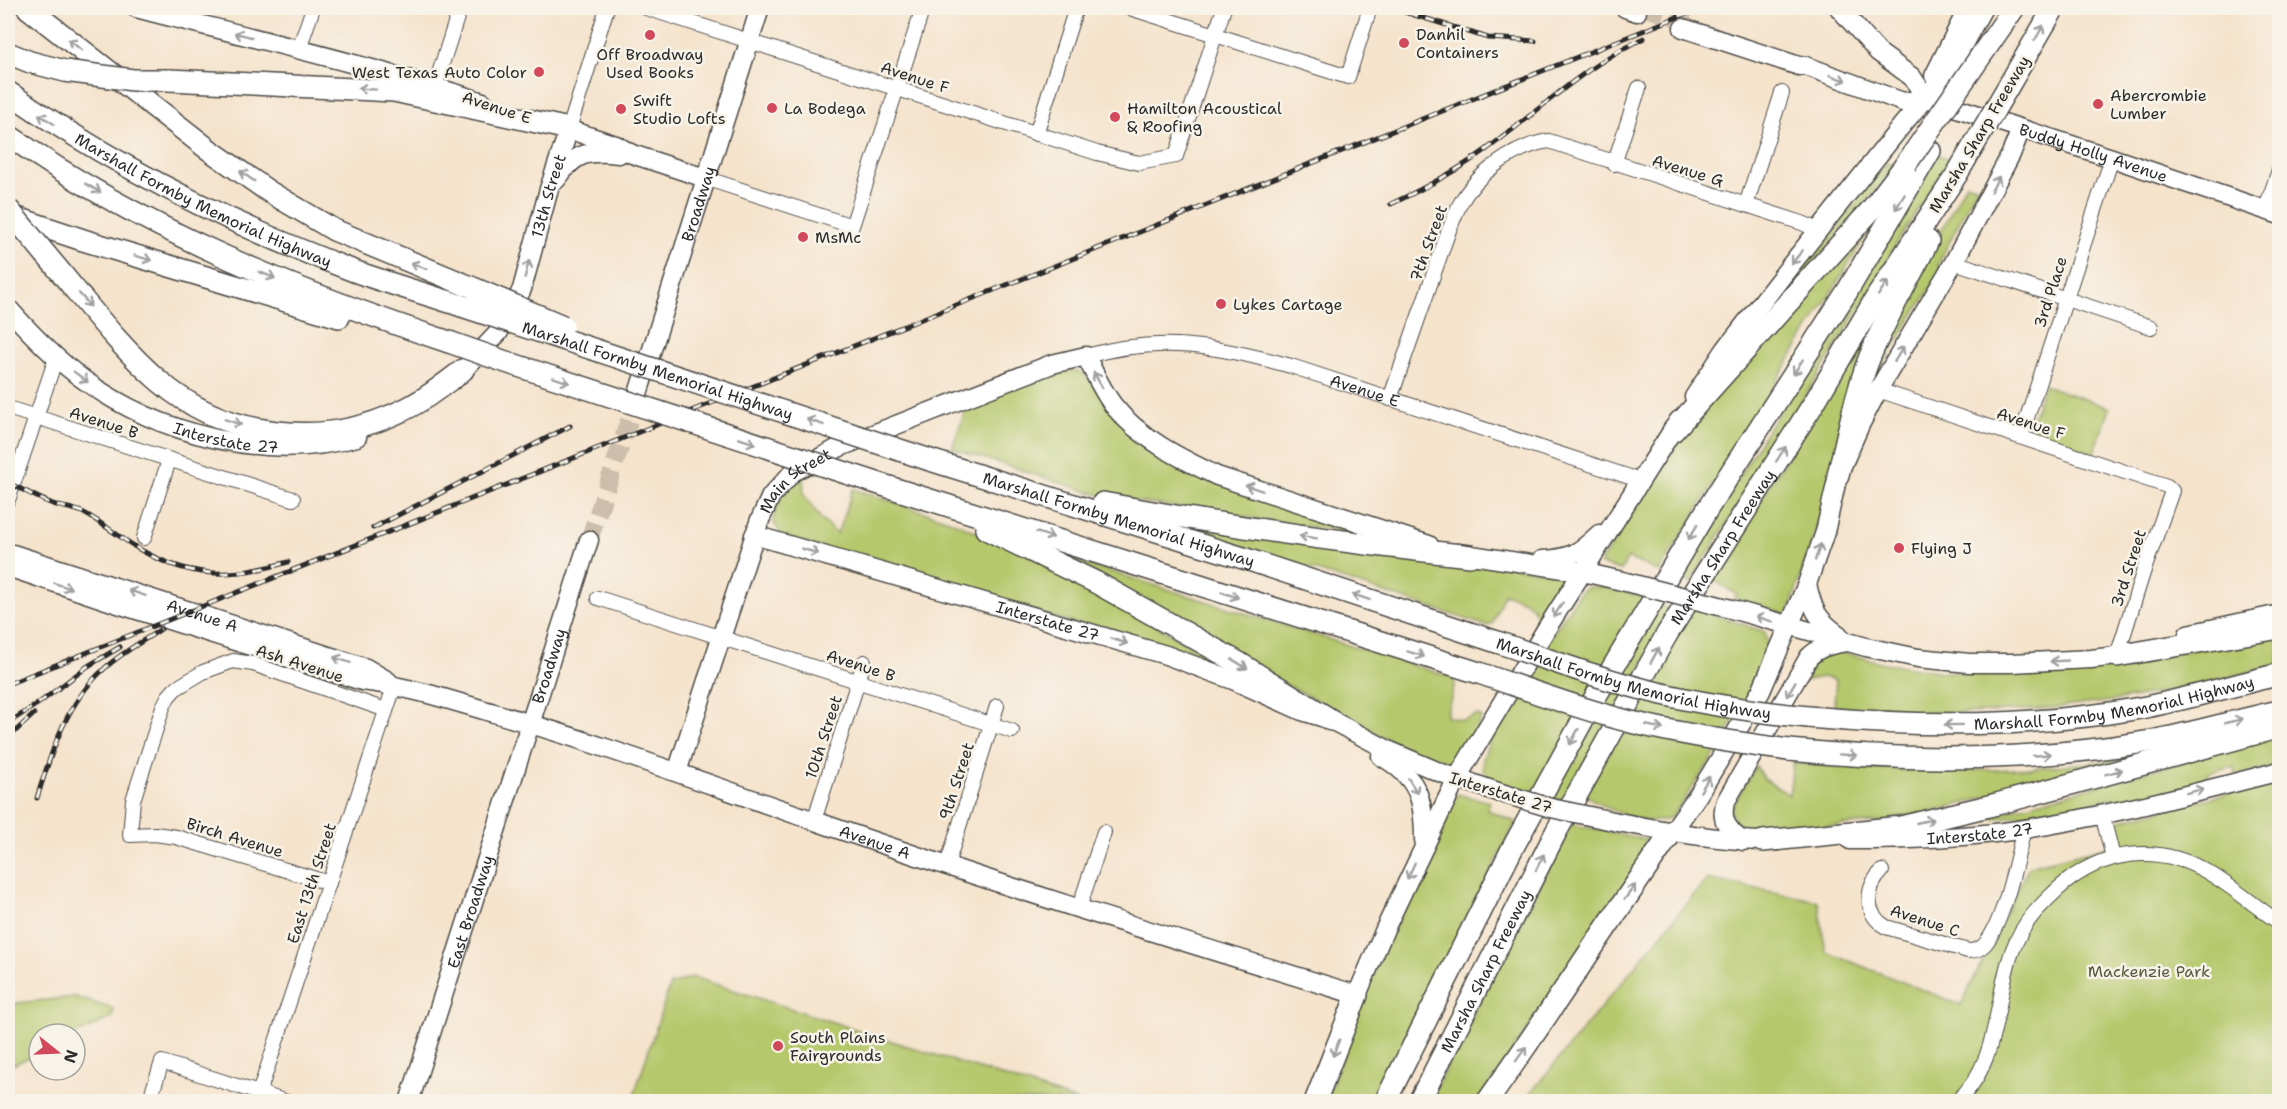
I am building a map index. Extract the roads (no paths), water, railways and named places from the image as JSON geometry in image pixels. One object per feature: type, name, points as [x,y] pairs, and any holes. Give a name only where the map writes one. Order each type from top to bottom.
[{"type":"highway","points":[[28,8],[208,149],[268,191],[334,230],[641,357],[688,379]]},
{"type":"highway","points":[[1673,431],[1871,210],[1906,164],[2014,8]]},
{"type":"highway","name":"Marsha Sharp Freeway","points":[[1385,1101],[1512,849],[1597,694],[1708,508],[1848,290],[2014,8]]},
{"type":"highway","name":"Marsha Sharp Freeway","points":[[1419,1101],[1556,832],[1667,634],[1814,403],[1876,298],[1957,174],[2054,8]]},
{"type":"highway","points":[[8,53],[30,62],[64,71],[133,80],[394,91],[568,129]]},
{"type":"highway","name":"Marshall Formby Memorial Highway","points":[[8,92],[46,119],[112,157],[255,230],[355,271],[1003,484],[1243,558],[1597,676],[1659,693],[1757,711],[1808,717],[1887,724],[1992,724],[2065,718],[2147,706],[2280,674]]},
{"type":"highway","points":[[8,135],[108,196],[235,262],[447,345]]},
{"type":"highway","points":[[1838,475],[1855,402],[1867,365],[1881,332],[1927,243],[1957,174]]},
{"type":"highway","points":[[8,209],[141,364],[161,383],[190,403],[217,417],[255,429],[305,435],[363,426],[408,408],[464,370]]},
{"type":"highway","points":[[8,214],[83,240],[506,362],[1479,673],[1576,707],[1634,723],[1789,750],[1918,759],[2018,757],[2064,753],[2153,740],[2280,711]]},
{"type":"highway","points":[[1003,484],[1196,520],[1348,543],[1470,556]]},
{"type":"highway","points":[[889,486],[927,506],[1008,538],[1075,571],[1239,663],[1331,720]]},
{"type":"highway","points":[[2117,656],[2280,628]]},
{"type":"highway","points":[[1753,841],[1901,827],[1997,804],[2280,727]]},
{"type":"highway","points":[[1487,1101],[1672,832]]},
{"type":"highway","points":[[1315,1101],[1357,995]]},
{"type":"main road","name":"Avenue E","points":[[136,8],[167,11],[299,50],[435,86],[616,145],[632,154],[705,178]]},
{"type":"main road","name":"Broadway","points":[[636,400],[760,8]]},
{"type":"main road","points":[[1839,8],[1878,52],[1912,78],[1926,98]]},
{"type":"main road","points":[[1926,98],[1939,65],[1968,8]]},
{"type":"main road","points":[[1357,995],[1424,843],[1457,778],[1539,640],[1640,480],[1725,350],[1818,230],[1949,70],[1983,8]]},
{"type":"main road","name":"Buddy Holly Avenue","points":[[1688,26],[1903,102],[1926,98],[2272,213]]},
{"type":"main road","name":"13th Street","points":[[464,370],[492,341],[514,307],[522,289],[568,129]]},
{"type":"main road","name":"Marsha Sharp Freeway","points":[[1672,832],[1698,795],[1761,691],[1807,584],[1825,532],[1838,475],[1878,390],[1954,262],[2011,154],[2021,129]]},
{"type":"main road","points":[[549,189],[575,158],[587,152],[632,154]]},
{"type":"main road","name":"Interstate 27","points":[[8,308],[56,358],[110,397],[176,427],[234,442],[273,446],[324,443],[372,432],[409,415],[431,400],[464,370]]},
{"type":"main road","points":[[1086,356],[1114,406],[1133,425],[1156,443],[1217,476],[1420,543],[1470,556],[1517,561],[1622,580],[1790,627],[1918,658],[1969,663],[2012,663],[2117,656],[2157,641],[2280,614]]},
{"type":"main road","name":"Main Street","points":[[677,772],[754,535],[771,496],[793,472],[840,447],[1052,364],[1086,356]]},
{"type":"main road","points":[[1517,561],[1558,559],[1581,551],[1616,518]]},
{"type":"main road","name":"Interstate 27","points":[[754,535],[1166,655],[1233,680],[1302,711],[1331,720],[1390,751],[1498,792],[1551,808],[1672,832],[1753,841],[1939,838],[2024,828],[2102,814],[2280,771]]},
{"type":"main road","name":"Broadway","points":[[530,724],[589,540]]},
{"type":"main road","name":"Avenue A","points":[[8,554],[366,668],[395,684]]},
{"type":"main road","name":"Avenue A","points":[[8,567],[362,681],[395,684],[530,724],[947,865],[1214,952],[1357,995]]},
{"type":"main road","points":[[1807,584],[1811,604],[1819,619],[1848,641]]},
{"type":"main road","points":[[1753,841],[1731,833],[1726,825],[1724,808],[1726,801],[1809,657],[1823,646],[1848,641]]},
{"type":"main road","name":"East Broadway","points":[[409,1101],[530,724]]},
{"type":"main road","points":[[1355,734],[1371,750],[1400,768],[1411,782],[1424,811],[1424,843]]},
{"type":"street","points":[[299,50],[313,8]]},
{"type":"street","points":[[435,86],[460,8]]},
{"type":"street","name":"13th Street","points":[[568,129],[607,8]]},
{"type":"street","name":"Avenue F","points":[[646,8],[1035,134],[1139,163],[1176,156],[1215,34]]},
{"type":"street","points":[[897,89],[923,8]]},
{"type":"street","points":[[1035,134],[1076,8]]},
{"type":"street","points":[[1130,8],[1348,77],[1370,8]]},
{"type":"street","points":[[1215,34],[1224,8]]},
{"type":"street","points":[[1614,164],[1639,88]]},
{"type":"street","name":"Avenue E","points":[[705,178],[852,226],[897,89]]},
{"type":"street","points":[[1746,205],[1782,93]]},
{"type":"street","name":"Avenue G","points":[[1549,141],[1818,230]]},
{"type":"street","name":"7th Street","points":[[1390,399],[1449,230],[1461,203],[1476,182],[1491,170],[1529,147],[1549,141]]},
{"type":"street","name":"3rd Place","points":[[2021,436],[2112,158]]},
{"type":"street","points":[[2272,213],[2280,167]]},
{"type":"street","points":[[1954,262],[2151,327]]},
{"type":"street","name":"Avenue E","points":[[1086,356],[1113,348],[1149,344],[1193,345],[1239,352],[1291,366],[1640,480]]},
{"type":"street","points":[[8,500],[56,358]]},
{"type":"street","name":"Avenue F","points":[[1878,390],[2167,486],[2172,491]]},
{"type":"street","name":"Avenue B","points":[[8,408],[293,499]]},
{"type":"street","points":[[144,538],[169,460]]},
{"type":"street","name":"3rd Street","points":[[2117,656],[2172,491]]},
{"type":"street","name":"Avenue B","points":[[598,598],[1012,731]]},
{"type":"street","name":"Ash Avenue","points":[[130,835],[133,800],[168,697],[175,689],[203,672],[233,661],[253,664],[386,710]]},
{"type":"street","name":"10th Street","points":[[814,821],[864,662]]},
{"type":"street","name":"East 13th Street","points":[[258,1092],[395,684]]},
{"type":"street","name":"9th Street","points":[[947,865],[997,706]]},
{"type":"street","points":[[2102,814],[2113,858]]},
{"type":"street","name":"Avenue C","points":[[1882,871],[1870,890],[1870,910],[1873,917],[1886,927],[1968,951],[1976,951],[1984,945],[1993,931],[2011,882],[2024,828]]},
{"type":"street","points":[[1079,908],[1104,832]]},
{"type":"street","name":"Birch Avenue","points":[[130,835],[155,834],[176,837],[329,883]]},
{"type":"street","points":[[1956,1101],[1972,1084],[1986,1059],[2014,943],[2025,922],[2035,910],[2073,875],[2096,863],[2131,853],[2183,861],[2207,872],[2280,923]]},
{"type":"street","points":[[149,1101],[162,1062],[287,1101]]},
{"type":"tunnel","points":[[1647,8],[1693,24]]},
{"type":"tunnel","points":[[589,540],[636,400]]},
{"type":"railway","points":[[1392,8],[1488,38],[1535,41]]},
{"type":"railway","points":[[8,684],[1700,8]]},
{"type":"railway","points":[[1391,204],[1464,165],[1582,75],[1622,49],[1644,38]]},
{"type":"railway","points":[[373,528],[570,426]]},
{"type":"railway","points":[[8,483],[47,502],[84,513],[134,546],[173,565],[209,573],[228,573],[267,568],[288,562]]},
{"type":"railway","points":[[37,798],[62,728],[91,682],[124,653],[161,629]]},
{"type":"railway","points":[[8,723],[88,666],[120,647]]},
{"type":"railway","points":[[8,738],[34,714]]},
{"type":"place","name":"Off Broadway Used Books","points":[[650,35]]},
{"type":"place","name":"Danhil Containers","points":[[1404,43]]},
{"type":"place","name":"West Texas Auto Color","points":[[539,72]]},
{"type":"place","name":"Abercrombie Lumber","points":[[2098,104]]},
{"type":"place","name":"La Bodega","points":[[772,108]]},
{"type":"place","name":"Swift Studio Lofts","points":[[621,109]]},
{"type":"place","name":"Hamilton Acoustical & Roofing","points":[[1115,117]]},
{"type":"place","name":"MsMc","points":[[803,237]]},
{"type":"place","name":"Lykes Cartage","points":[[1221,304]]},
{"type":"place","name":"Flying J","points":[[1899,548]]},
{"type":"place","name":"South Plains Fairgrounds","points":[[778,1046]]},
{"type":"park label","name":"Mackenzie Park","points":[[2149,971]]}]
